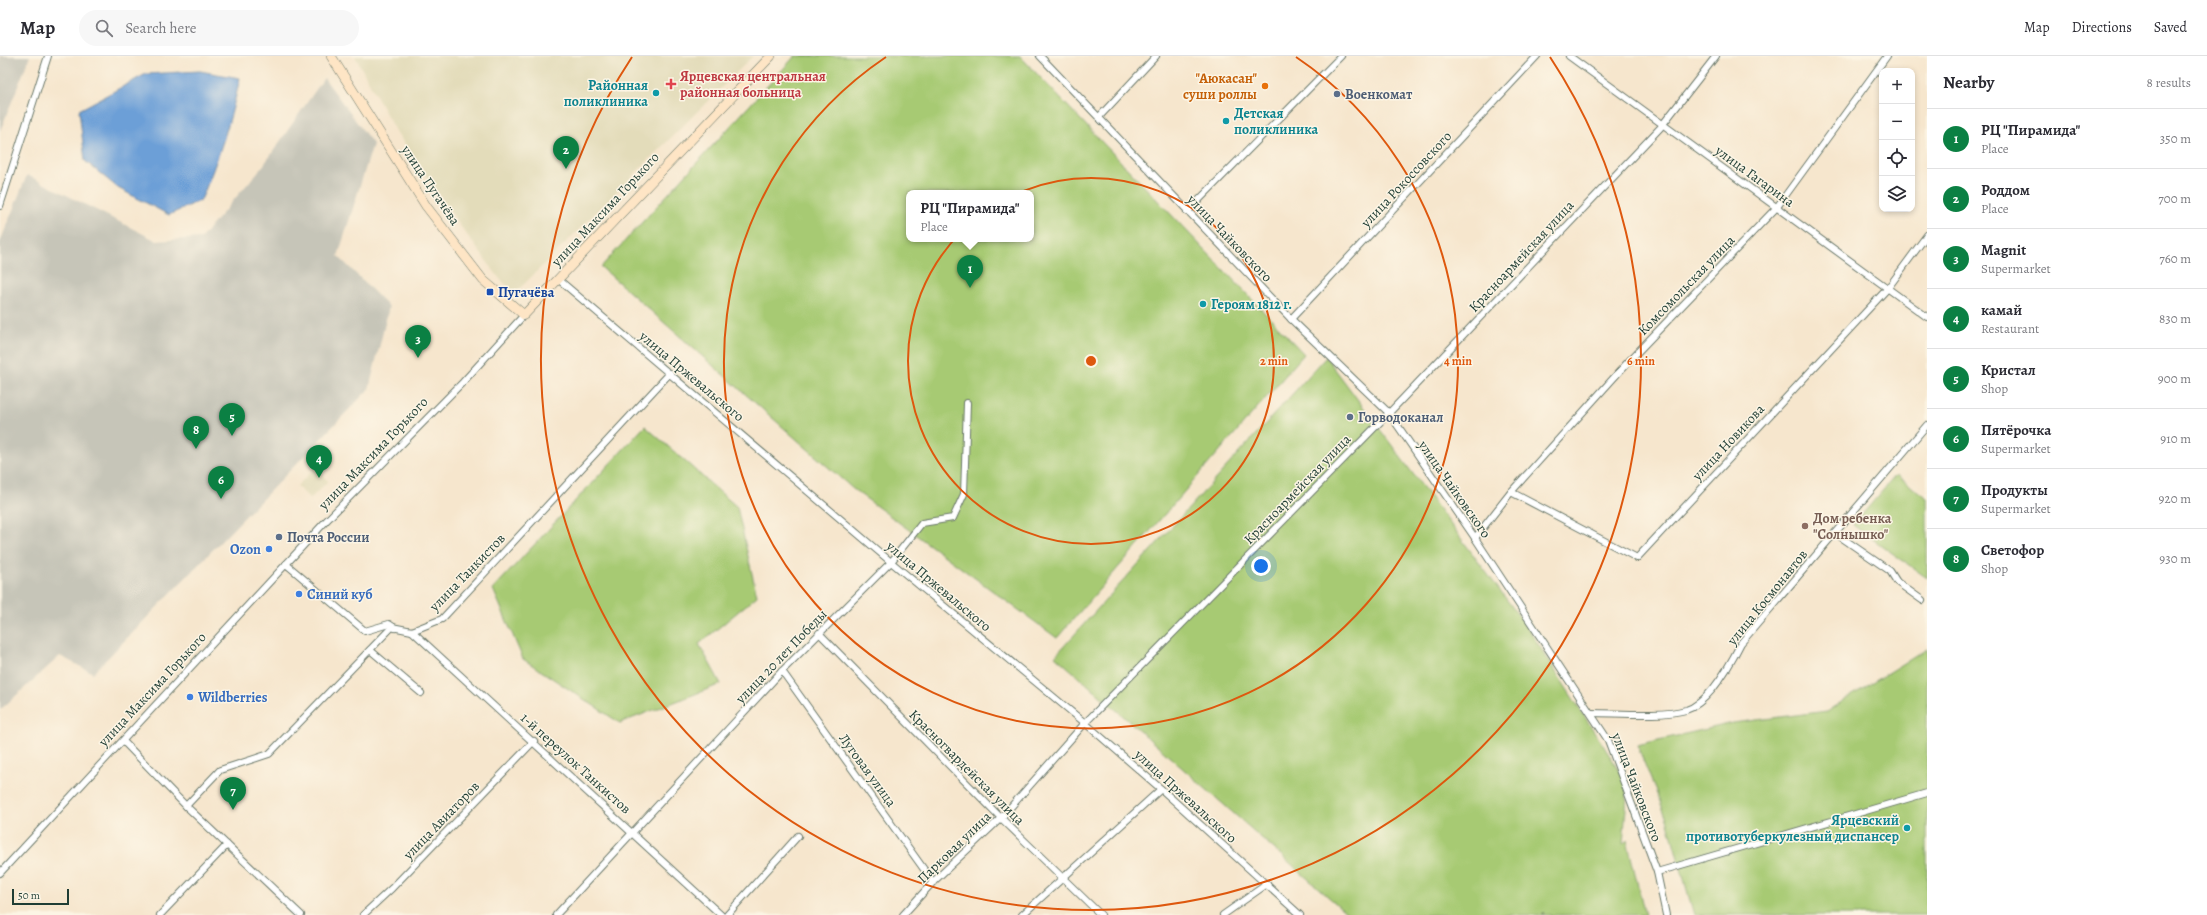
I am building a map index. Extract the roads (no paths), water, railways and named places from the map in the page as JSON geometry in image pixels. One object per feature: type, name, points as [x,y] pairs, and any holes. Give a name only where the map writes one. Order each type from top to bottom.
[{"type":"street","points":[[0,206],[48,56]]},
{"type":"street","name":"улица Пугачёва","points":[[331,56],[426,206],[483,280],[524,315]]},
{"type":"street","name":"улица Максима Горького","points":[[0,873],[286,564],[771,56]]},
{"type":"street","name":"улица Чайковского","points":[[1040,56],[1187,212],[1291,319],[1388,413],[1475,538],[1608,740],[1658,872],[1666,915]]},
{"type":"street","points":[[1099,117],[1156,56]]},
{"type":"street","points":[[1187,212],[1341,56]]},
{"type":"street","name":"улица Рокоссовского","points":[[1291,319],[1537,56]]},
{"type":"street","name":"улица Гагарина","points":[[1569,56],[1664,123],[1927,317]]},
{"type":"street","name":"Красноармейская улица","points":[[1086,723],[1388,413],[1664,123],[1716,56]]},
{"type":"street","name":"Комсомольская улица","points":[[1475,538],[1511,492],[1628,362],[1777,207],[1887,56]]},
{"type":"street","name":"улица Новикова","points":[[1511,492],[1637,558],[1888,288],[1927,235]]},
{"type":"street","name":"улица Пржевальского","points":[[558,279],[891,562],[1086,723],[1300,915]]},
{"type":"street","name":"улица Танкистов","points":[[412,631],[442,619],[670,373]]},
{"type":"street","name":"улица 20 лет Победы","points":[[556,915],[782,671],[891,562],[922,523],[952,518],[964,494],[967,404]]},
{"type":"street","name":"улица Космонавтов","points":[[1591,713],[1662,713],[1687,710],[1706,696],[1727,670],[1741,643],[1927,426]]},
{"type":"street","points":[[1836,533],[1890,571],[1897,582],[1922,600]]},
{"type":"street","points":[[286,564],[365,632],[389,624],[395,628]]},
{"type":"street","points":[[186,806],[220,770],[269,754],[392,627],[412,631]]},
{"type":"street","name":"1-й переулок Танкистов","points":[[412,631],[534,741],[721,915]]},
{"type":"street","name":"Красногвардейская улица","points":[[819,633],[1001,818],[1102,915]]},
{"type":"street","points":[[370,650],[421,693]]},
{"type":"street","name":"Луговая улица","points":[[782,671],[933,882]]},
{"type":"street","name":"Парковая улица","points":[[903,915],[933,882],[1001,818],[1086,723]]},
{"type":"street","points":[[123,741],[186,806],[301,915]]},
{"type":"street","name":"улица Авиаторов","points":[[364,915],[534,741]]},
{"type":"street","points":[[1022,915],[1062,877],[1161,789]]},
{"type":"street","points":[[1658,872],[1927,793]]},
{"type":"street","points":[[726,915],[798,836]]},
{"type":"street","points":[[160,915],[227,845]]},
{"type":"street","points":[[1223,915],[1267,884]]},
{"type":"water","points":[[200,71],[240,78],[224,140],[201,200],[169,215],[118,188],[85,161],[79,110],[146,74]]},
{"type":"place","name":"Ярцевская центральная районная больница","points":[[671,84]]},
{"type":"place","name":"\"Аюкасан\" суши роллы","points":[[1265,86]]},
{"type":"place","name":"Районная поликлиника","points":[[656,93]]},
{"type":"place","name":"Военкомат","points":[[1337,94]]},
{"type":"place","name":"Детская поликлиника","points":[[1226,121]]},
{"type":"place","name":"Роддом","points":[[566,169]]},
{"type":"place","name":"РЦ \"Пирамида\"","points":[[970,288]]},
{"type":"place","name":"Пугачёва","points":[[490,292]]},
{"type":"place","name":"Героям 1812 г.","points":[[1203,304]]},
{"type":"place","name":"Magnit","points":[[418,358]]},
{"type":"place","name":"Горводоканал","points":[[1350,417]]},
{"type":"place","name":"Кристал","points":[[232,436]]},
{"type":"place","name":"Светофор","points":[[196,449]]},
{"type":"place","name":"камай","points":[[319,478]]},
{"type":"place","name":"Пятёрочка","points":[[221,499]]},
{"type":"place","name":"Дом ребенка \"Солнышко\"","points":[[1805,526]]},
{"type":"place","name":"Почта России","points":[[279,537]]},
{"type":"place","name":"Ozon","points":[[269,549]]},
{"type":"place","name":"Синий куб","points":[[299,594]]},
{"type":"place","name":"Wildberries","points":[[190,697]]},
{"type":"place","name":"Продукты","points":[[233,810]]},
{"type":"place","name":"Ярцевский противотуберкулезный диспансер","points":[[1907,828]]}]
